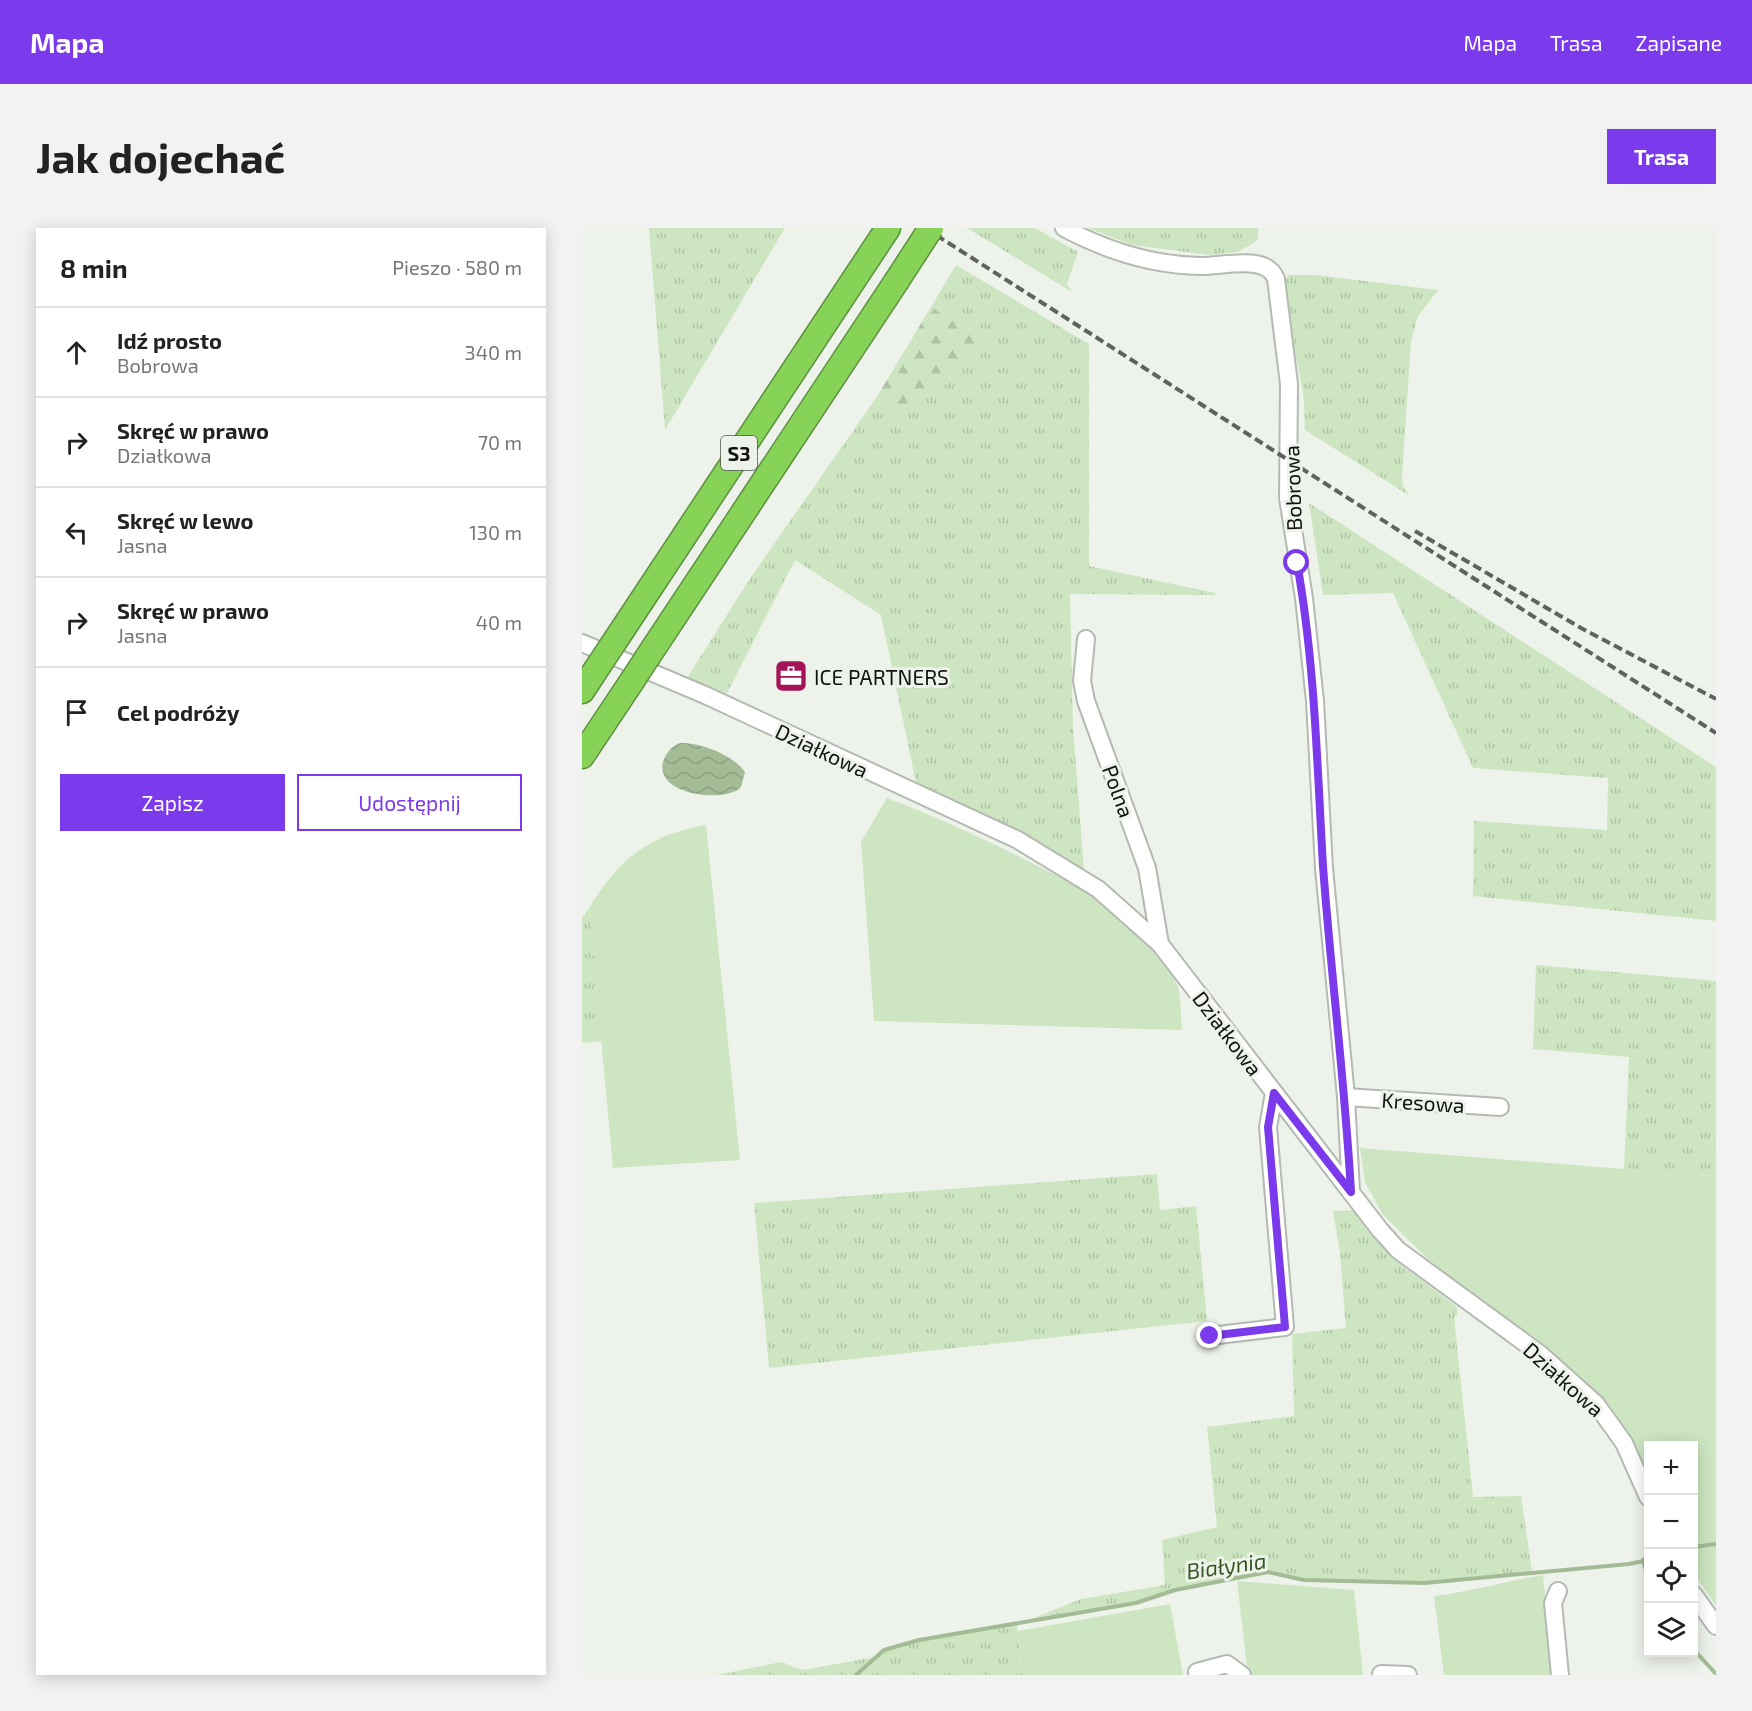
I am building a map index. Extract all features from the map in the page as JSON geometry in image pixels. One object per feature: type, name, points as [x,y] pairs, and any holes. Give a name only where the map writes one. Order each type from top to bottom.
[{"type":"highway","name":"S3","points":[[582,691],[888,228]]},
{"type":"highway","name":"S3","points":[[582,756],[931,228]]},
{"type":"street","name":"Bobrowa","points":[[1064,228],[1109,250],[1140,260],[1199,266],[1260,264],[1274,273],[1278,286],[1289,384],[1289,516],[1304,598],[1315,701],[1324,868],[1346,1097],[1351,1192]]},
{"type":"street","name":"Polna","points":[[1086,639],[1082,681],[1086,701],[1147,868],[1160,944]]},
{"type":"street","name":"Działkowa","points":[[582,643],[705,695],[1018,840],[1098,889],[1160,944],[1398,1250],[1540,1354],[1596,1404],[1624,1443],[1647,1495]]},
{"type":"street","points":[[1210,1336],[1285,1327],[1268,1127],[1274,1093]]},
{"type":"street","name":"Kresowa","points":[[1346,1097],[1500,1107]]},
{"type":"street","points":[[1558,1591],[1553,1603],[1560,1675]]},
{"type":"street","points":[[1698,1601],[1716,1626]]},
{"type":"street","points":[[1197,1672],[1227,1664],[1242,1675]]},
{"type":"street","points":[[1381,1674],[1408,1675]]},
{"type":"green space","points":[[649,228],[785,228],[665,430]]},
{"type":"green space","points":[[967,228],[1035,228],[1078,252],[1067,284],[1072,292]]},
{"type":"green space","points":[[1088,228],[1258,228],[1258,240],[1238,252],[1210,255],[1131,245]]},
{"type":"green space","points":[[956,265],[1089,344],[1089,566],[1215,593],[1215,595],[1070,594],[1073,728],[1084,870],[1014,828],[916,782],[881,615],[795,560],[726,695],[687,678],[751,577],[876,398],[897,407],[968,331],[931,307]]},
{"type":"green space","points":[[1288,275],[1317,275],[1438,290],[1418,316],[1411,341],[1402,476],[1403,486],[1410,496],[1305,430],[1303,393],[1285,297]]},
{"type":"green space","points":[[931,307],[968,331],[980,355],[930,397],[897,407],[876,398]]},
{"type":"green space","points":[[1309,503],[1716,767],[1716,921],[1473,896],[1474,821],[1607,830],[1608,778],[1473,768],[1393,593],[1323,595]]},
{"type":"green space","points":[[887,798],[950,824],[1059,877],[1104,904],[1125,920],[1161,957],[1175,980],[1180,997],[1182,1030],[874,1021],[861,842]]},
{"type":"green space","points":[[706,825],[740,1160],[613,1168],[589,908],[612,876],[637,852],[667,835]]},
{"type":"green space","points":[[589,908],[603,1041],[582,1043],[582,918]]},
{"type":"green space","points":[[1536,965],[1716,981],[1716,1140],[1712,1176],[1624,1170],[1629,1057],[1533,1049]]},
{"type":"green space","points":[[1716,1140],[1716,1606],[1698,1579],[1698,1441],[1644,1441],[1644,1469],[1611,1407],[1552,1354],[1474,1299],[1383,1215],[1365,1182],[1360,1148],[1711,1176]]},
{"type":"green space","points":[[1157,1174],[1160,1210],[1196,1206],[1207,1321],[769,1368],[754,1203]]},
{"type":"green space","points":[[1354,1210],[1392,1258],[1457,1307],[1457,1316],[1454,1317],[1473,1497],[1521,1496],[1532,1572],[1425,1583],[1357,1583],[1304,1580],[1268,1572],[1175,1590],[1136,1603],[1021,1623],[1081,1599],[1165,1585],[1162,1540],[1217,1527],[1207,1427],[1294,1416],[1292,1334],[1346,1328],[1340,1253],[1333,1211]]},
{"type":"green space","points":[[1543,1575],[1553,1675],[1444,1675],[1434,1596]]},
{"type":"green space","points":[[1237,1581],[1354,1590],[1363,1675],[1248,1675]]},
{"type":"green space","points":[[1170,1604],[1183,1675],[1022,1675],[1018,1631]]},
{"type":"green space","points":[[1017,1625],[1022,1675],[716,1675],[781,1662],[802,1670],[876,1657],[884,1650],[919,1640]]},
{"type":"water","points":[[680,743],[706,747],[733,760],[745,772],[741,787],[721,795],[706,795],[678,788],[668,781],[663,771],[664,759],[670,750]]},
{"type":"waterway","name":"Białynia","points":[[1698,1546],[1716,1544]]},
{"type":"waterway","name":"Białynia","points":[[856,1675],[884,1650],[919,1640],[1136,1603],[1175,1590],[1268,1572],[1304,1580],[1425,1583],[1629,1564],[1644,1560]]},
{"type":"waterway","points":[[1698,1654],[1716,1674]]},
{"type":"railway","points":[[925,228],[1716,733]]},
{"type":"railway","points":[[1415,531],[1581,628],[1716,699]]},
{"type":"place","name":"ICE PARTNERS","points":[[791,676]]},
{"type":"route","points":[[1210,1336],[1285,1327],[1268,1127],[1274,1093],[1351,1192],[1346,1097],[1324,868],[1315,701],[1304,598],[1297,563]]}]
